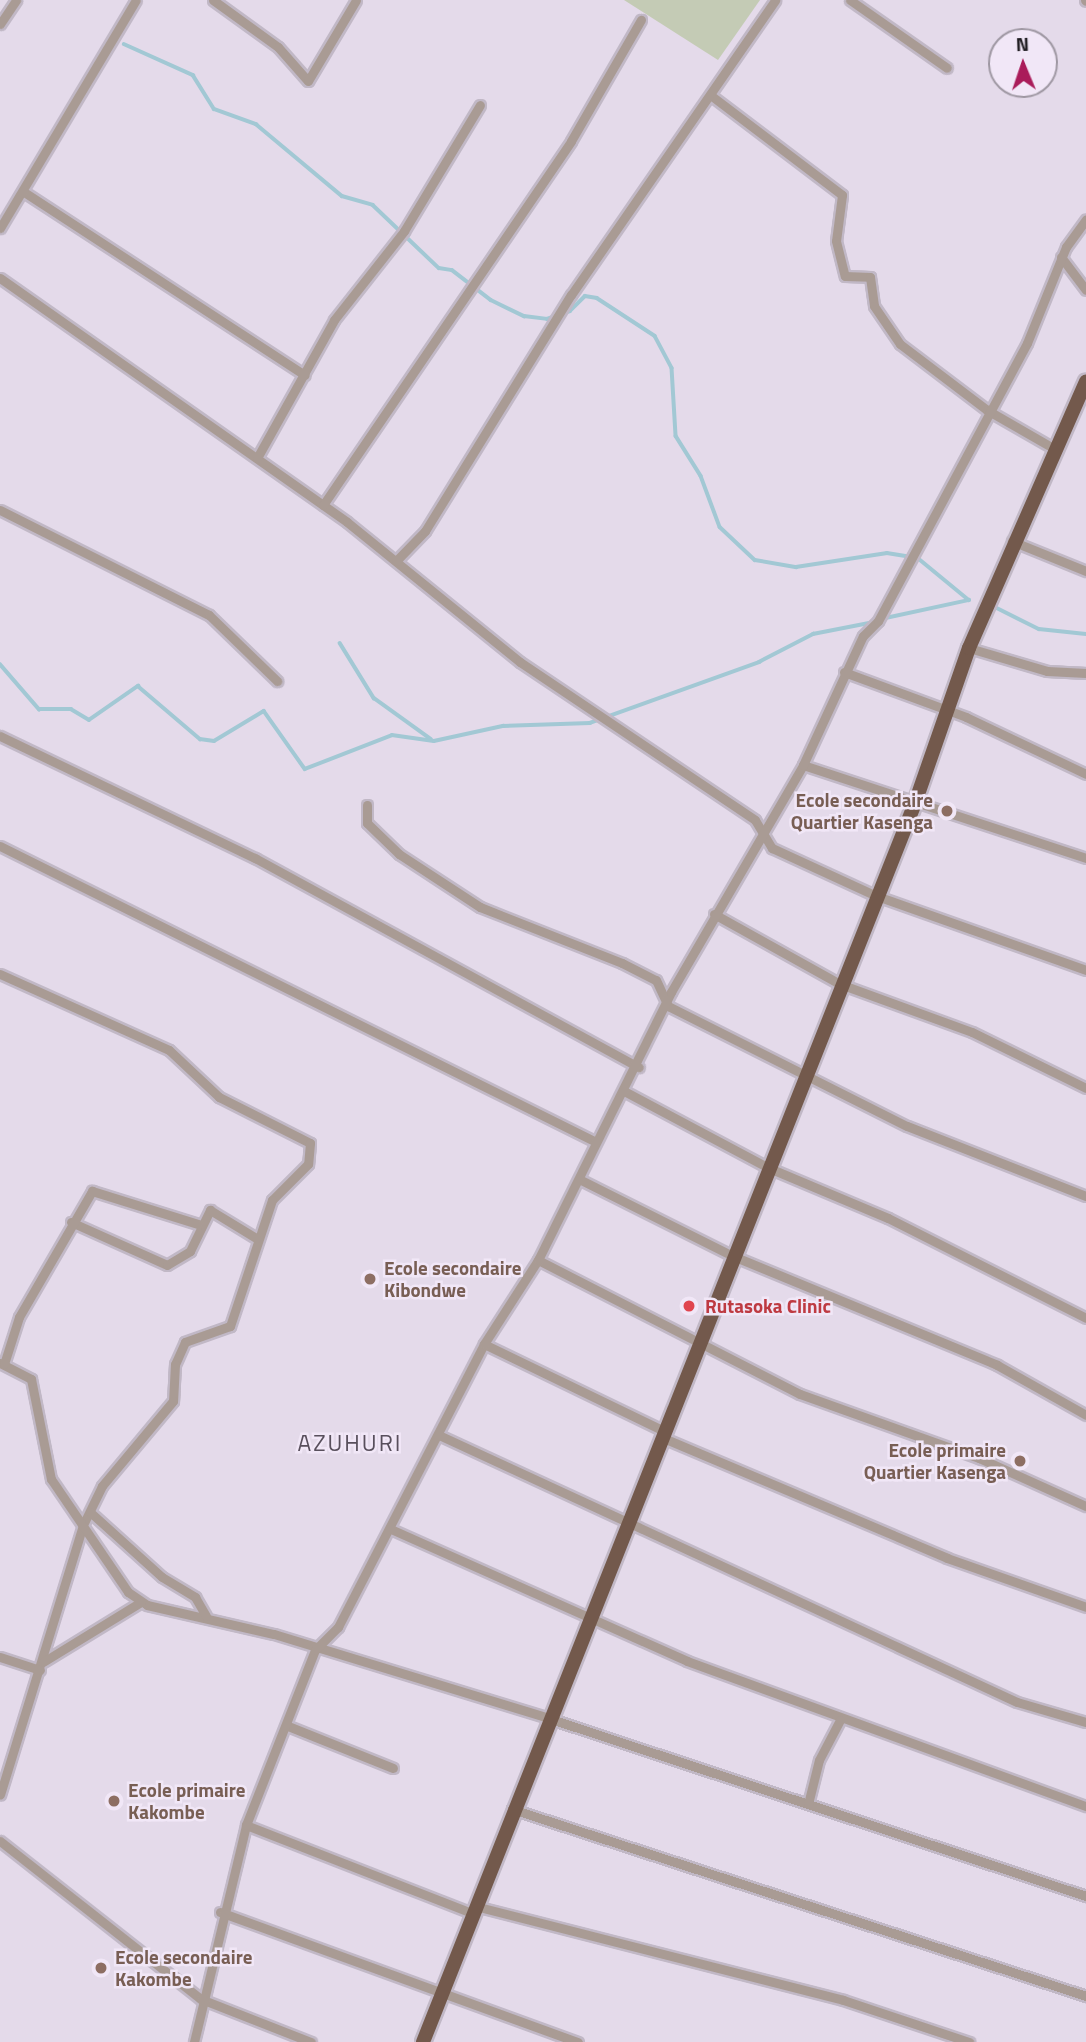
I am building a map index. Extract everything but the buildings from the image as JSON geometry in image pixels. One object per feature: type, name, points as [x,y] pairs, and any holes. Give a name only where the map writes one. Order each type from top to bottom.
[{"type":"highway","points":[[423,2042],[586,1620],[769,1168],[874,895],[915,803],[969,648],[1012,541],[1086,382]]},
{"type":"street","points":[[0,24],[16,0]]},
{"type":"street","points":[[0,228],[24,192],[102,48],[136,0]]},
{"type":"street","points":[[213,0],[278,47],[308,81],[356,0]]},
{"type":"street","points":[[396,561],[425,531],[571,295],[713,97],[775,0]]},
{"type":"street","points":[[850,0],[947,68]]},
{"type":"street","points":[[323,505],[571,141],[641,20]]},
{"type":"street","points":[[713,97],[842,194],[836,241],[845,276],[870,277],[874,306],[901,344],[987,410],[1053,448]]},
{"type":"street","points":[[257,458],[334,320],[404,231],[480,105]]},
{"type":"street","points":[[24,192],[305,375]]},
{"type":"street","points":[[194,2042],[220,1912],[246,1825],[288,1726],[315,1650],[338,1627],[393,1530],[484,1344],[538,1260],[596,1142],[639,1067],[715,914],[803,765],[844,672],[878,621],[987,410],[1027,343],[1061,257],[1086,219]]},
{"type":"street","points":[[1061,257],[1086,290]]},
{"type":"street","points":[[0,278],[323,505],[520,662],[598,709],[613,727],[755,820],[772,848],[874,895],[1086,970]]},
{"type":"street","points":[[0,510],[209,615],[277,681]]},
{"type":"street","points":[[1012,541],[1086,571]]},
{"type":"street","points":[[969,648],[1047,671],[1086,673]]},
{"type":"street","points":[[844,672],[947,710],[1086,774]]},
{"type":"street","points":[[0,736],[256,858],[639,1067]]},
{"type":"street","points":[[803,765],[1086,858]]},
{"type":"street","points":[[367,805],[367,823],[424,875],[480,907],[586,944],[656,980],[668,1006],[907,1126],[1086,1196]]},
{"type":"street","points":[[0,846],[596,1142]]},
{"type":"street","points":[[715,914],[840,984],[972,1032],[1086,1088]]},
{"type":"street","points":[[0,974],[170,1050],[219,1097],[310,1143],[308,1164],[272,1200],[256,1238],[230,1326],[185,1342],[174,1364],[173,1401],[116,1466],[83,1525],[42,1666],[0,1794]]},
{"type":"street","points":[[624,1091],[769,1168],[888,1218],[1086,1318]]},
{"type":"street","points":[[579,1179],[733,1256],[997,1365],[1086,1415]]},
{"type":"street","points":[[198,1224],[95,1189],[71,1222],[10,1334],[2,1363],[31,1379],[51,1479],[141,1602],[206,1616],[548,1717],[1086,1896]]},
{"type":"street","points":[[71,1222],[167,1265],[190,1251],[198,1224],[206,1212],[218,1210],[256,1238]]},
{"type":"street","points":[[538,1260],[697,1346],[1086,1506]]},
{"type":"street","points":[[484,1344],[661,1433],[947,1559],[1086,1607]]},
{"type":"street","points":[[441,1436],[1017,1702],[1086,1722]]},
{"type":"street","points":[[90,1512],[162,1577],[195,1597],[206,1616]]},
{"type":"street","points":[[393,1530],[586,1620],[840,1720],[1086,1806]]},
{"type":"street","points":[[0,1657],[42,1666],[141,1602]]},
{"type":"street","points":[[808,1804],[819,1760],[840,1720]]},
{"type":"street","points":[[288,1726],[393,1768]]},
{"type":"street","points":[[512,1809],[1086,1997]]},
{"type":"street","points":[[246,1825],[473,1909],[843,2000],[969,2042]]},
{"type":"street","points":[[0,1840],[201,2000],[311,2042]]},
{"type":"street","points":[[220,1912],[443,1989],[578,2042]]},
{"type":"green space","points":[[624,0],[760,0],[718,60]]},
{"type":"waterway","points":[[124,44],[193,75],[214,109],[256,124],[342,196],[373,205],[439,268],[452,270],[491,300],[524,316],[547,319],[570,311],[585,296],[597,298],[655,336],[672,368],[676,436],[701,476],[720,527],[755,560],[796,567],[887,553],[918,558],[969,600]]},
{"type":"waterway","points":[[881,619],[969,600]]},
{"type":"waterway","points":[[997,608],[1039,629],[1086,634]]},
{"type":"waterway","points":[[0,664],[39,709],[71,709],[89,720],[138,686],[200,739],[214,741],[264,711],[305,769],[392,735],[434,741],[503,726],[590,723],[759,662],[813,634],[874,622]]},
{"type":"waterway","points":[[340,643],[374,698],[431,739]]},
{"type":"place","name":"Ecole secondaire Quartier Kasenga","points":[[947,811]]},
{"type":"place","name":"Ecole secondaire Kibondwe","points":[[370,1279]]},
{"type":"place","name":"Rutasoka Clinic","points":[[689,1306]]},
{"type":"place","name":"Ecole primaire Quartier Kasenga","points":[[1020,1461]]},
{"type":"place","name":"Ecole primaire Kakombe","points":[[114,1801]]},
{"type":"place","name":"Ecole secondaire Kakombe","points":[[101,1968]]},
{"type":"district","name":"AZUHURI","points":[[350,1443]]}]
